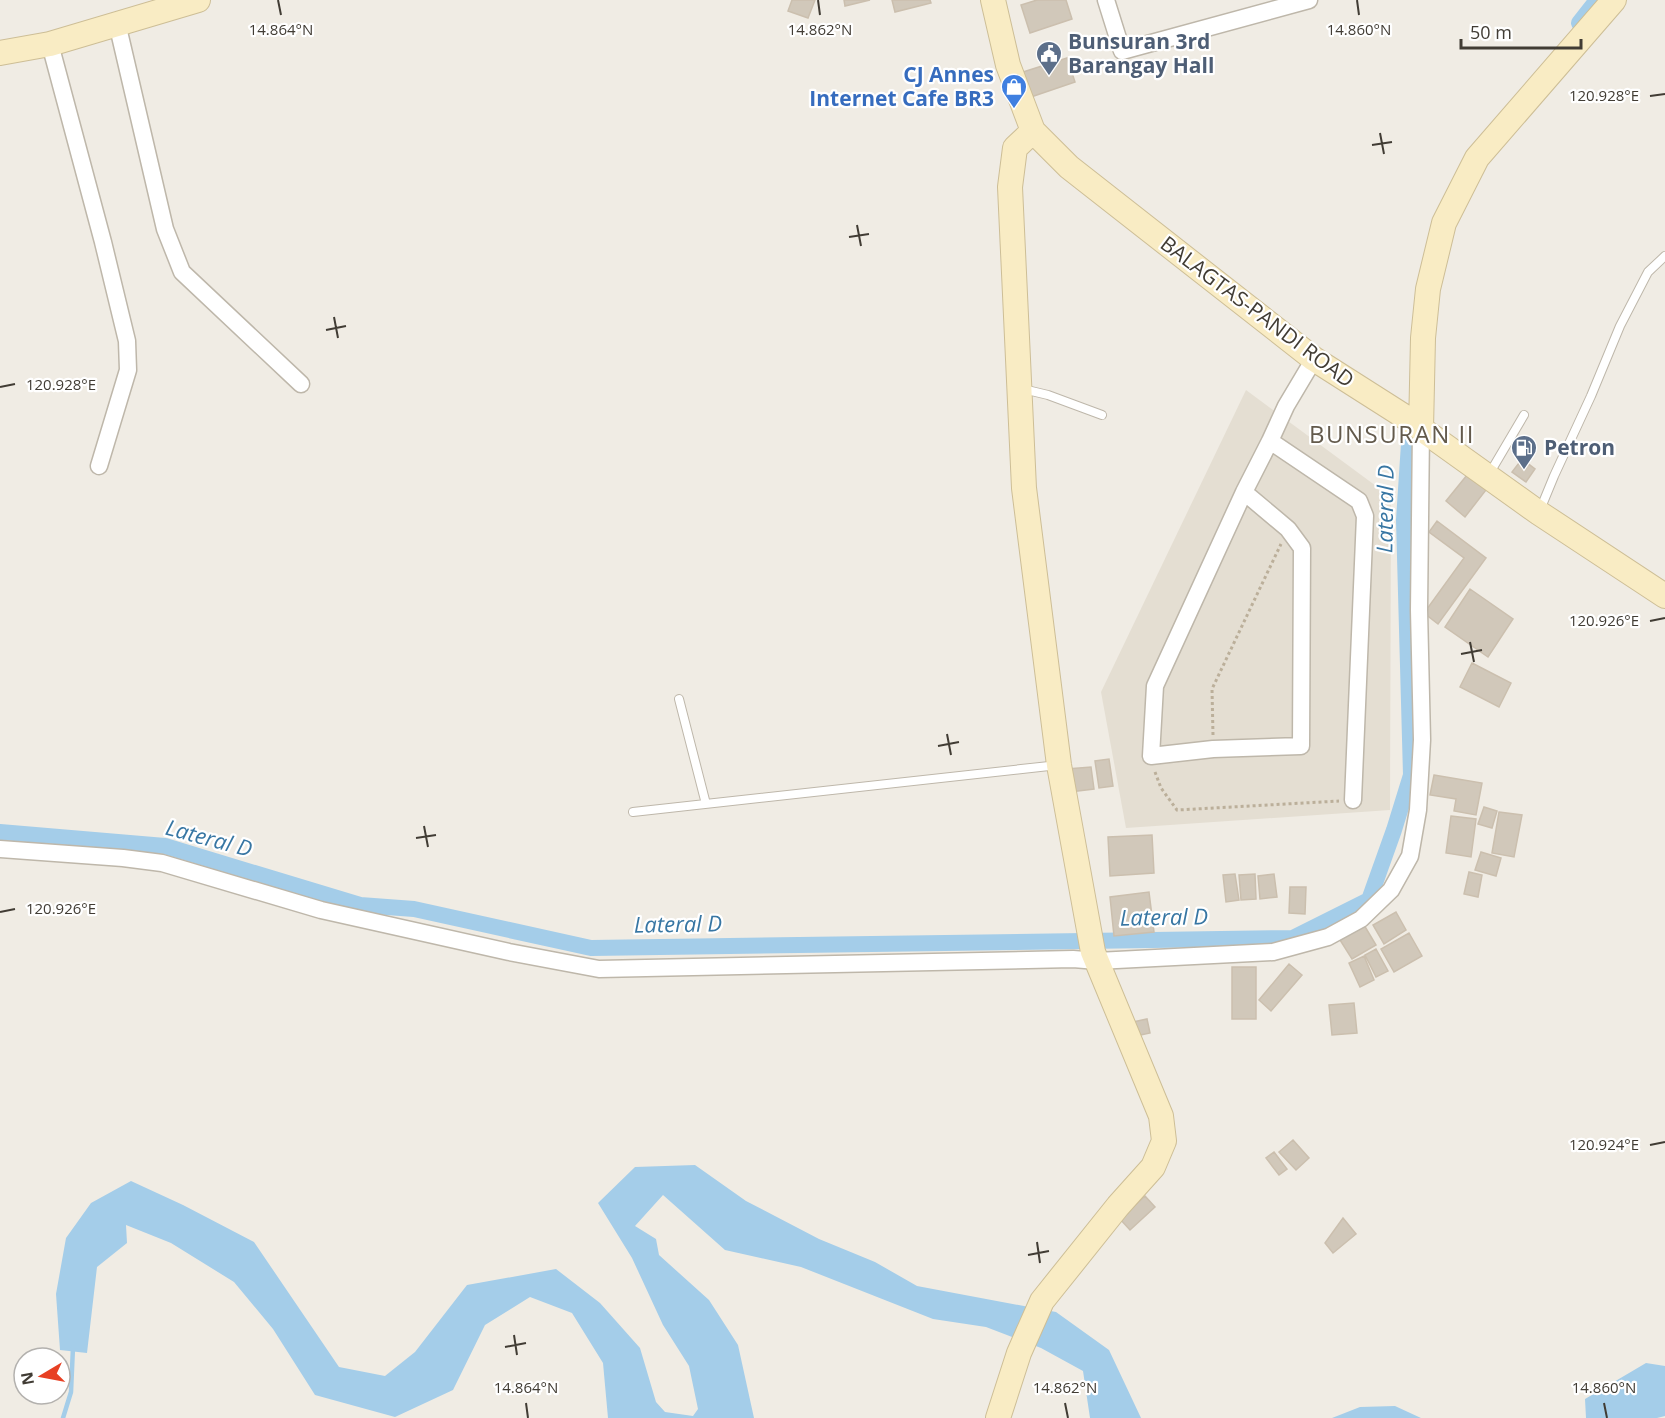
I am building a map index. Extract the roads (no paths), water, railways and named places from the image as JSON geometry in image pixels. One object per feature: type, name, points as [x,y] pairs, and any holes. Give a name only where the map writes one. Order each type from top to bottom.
[{"type":"street","points":[[0,53],[50,44],[198,0]]},
{"type":"street","name":"BALAGTAS-PANDI ROAD","points":[[993,0],[1008,65],[1033,131],[1069,167],[1314,359],[1413,423],[1539,513],[1665,596]]},
{"type":"street","points":[[1106,0],[1122,51],[1309,0]]},
{"type":"street","points":[[0,849],[162,863],[321,909],[509,952],[599,969],[1073,959],[1094,949],[1273,952],[1328,937],[1361,919],[1391,890],[1410,856],[1418,810],[1422,740],[1413,423],[1428,289],[1444,223],[1477,158],[1614,0]]},
{"type":"street","points":[[117,23],[165,228],[182,272],[301,384]]},
{"type":"street","points":[[50,44],[127,340],[128,370],[99,466]]},
{"type":"street","points":[[998,1418],[1019,1353],[1042,1301],[1118,1206],[1153,1167],[1164,1141],[1161,1116],[1094,949],[1059,765],[1024,488],[1010,187],[1015,148],[1033,131]]},
{"type":"street","points":[[1244,492],[1288,529],[1302,548],[1301,746],[1213,749],[1150,756],[1155,686],[1244,492],[1286,406],[1314,359]]},
{"type":"street","points":[[1270,441],[1359,501],[1365,516],[1353,800]]},
{"type":"lane","points":[[1539,513],[1620,326],[1648,272],[1665,256]]},
{"type":"lane","points":[[1019,388],[1036,391],[1102,415]]},
{"type":"lane","points":[[1488,476],[1524,415]]},
{"type":"lane","points":[[679,699],[706,804]]},
{"type":"lane","points":[[633,812],[1059,765]]},
{"type":"water","points":[[695,1165],[746,1201],[819,1239],[875,1262],[917,1286],[1056,1312],[1109,1350],[1141,1418],[1090,1418],[1083,1371],[1041,1348],[986,1327],[933,1319],[801,1267],[725,1250],[663,1195],[635,1226],[656,1239],[659,1255],[709,1300],[738,1345],[754,1418],[608,1418],[603,1363],[572,1313],[530,1297],[485,1325],[453,1390],[395,1417],[315,1395],[273,1329],[234,1282],[171,1243],[126,1225],[127,1243],[97,1267],[87,1353],[72,1351],[72,1346],[60,1346],[56,1294],[66,1238],[91,1203],[131,1181],[254,1242],[339,1367],[385,1376],[415,1352],[467,1285],[556,1269],[600,1303],[640,1348],[656,1402],[665,1412],[693,1416],[698,1409],[689,1366],[663,1325],[632,1258],[598,1203],[635,1167]]},
{"type":"water","points":[[1646,1363],[1665,1366],[1665,1416],[1586,1418],[1585,1399]]},
{"type":"water","points":[[1395,1406],[1421,1418],[1332,1418],[1360,1407]]},
{"type":"waterway","name":"Lateral D","points":[[1579,23],[1597,0]]},
{"type":"waterway","name":"Lateral D","points":[[0,832],[165,846],[360,905],[414,909],[591,948],[1293,938],[1369,900],[1411,775],[1404,520],[1411,413]]},
{"type":"waterway","points":[[63,1418],[71,1392],[73,1347]]},
{"type":"place","name":"Bunsuran 3rd Barangay Hall","points":[[1049,77]]},
{"type":"place","name":"CJ Annes Internet Cafe BR3","points":[[1014,110]]},
{"type":"place","name":"Petron","points":[[1524,471]]},
{"type":"district","name":"BUNSURAN II","points":[[1392,435]]}]
